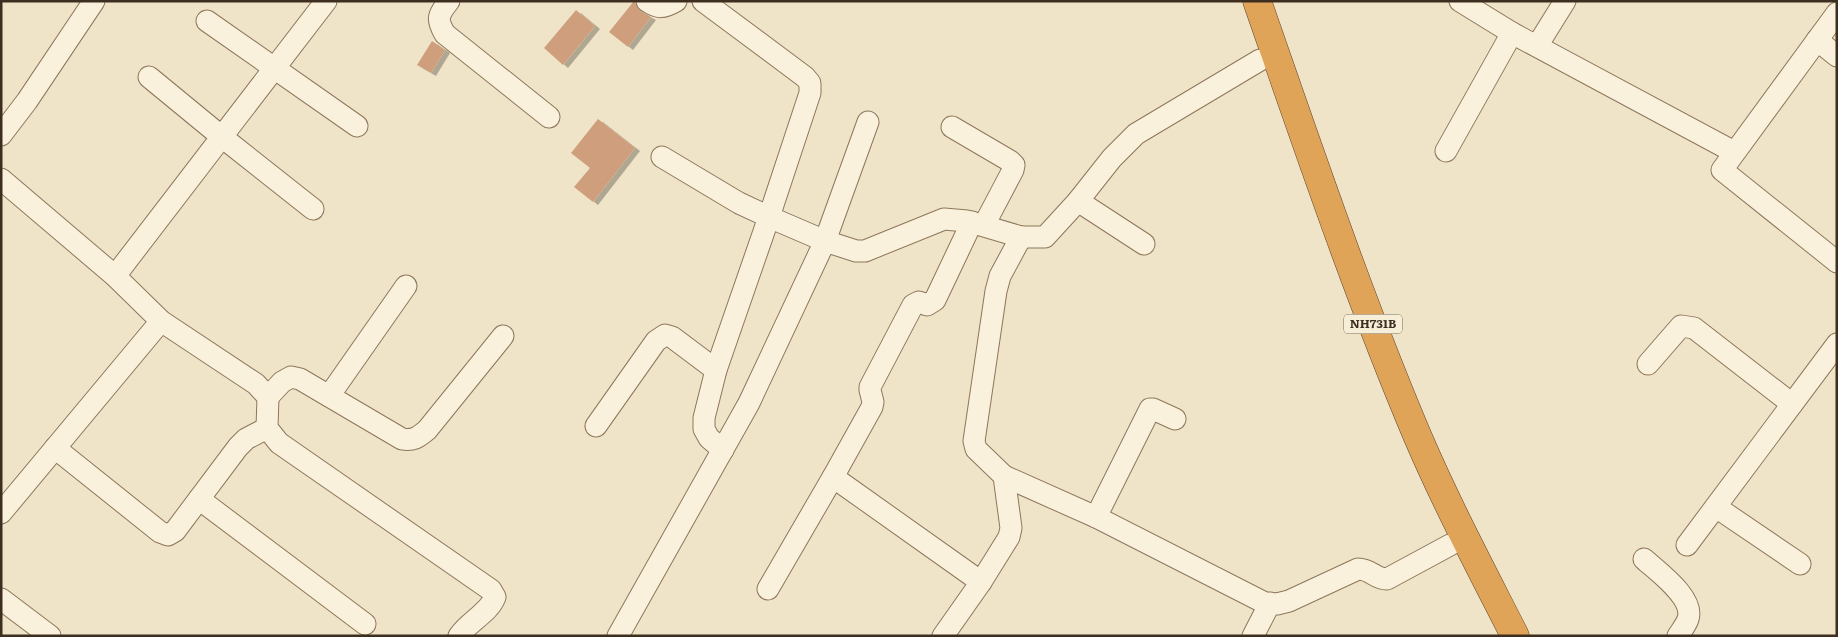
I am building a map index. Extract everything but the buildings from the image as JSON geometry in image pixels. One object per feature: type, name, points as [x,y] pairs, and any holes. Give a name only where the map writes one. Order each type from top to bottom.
[{"type":"highway","name":"NH731B","points":[[1239,1],[1332,264],[1367,355],[1417,474],[1496,636]]},
{"type":"highway","name":"NH731B","points":[[1257,1],[1345,253],[1384,353],[1448,504],[1515,636]]},
{"type":"street","points":[[1,135],[27,101],[94,1]]},
{"type":"street","points":[[115,276],[326,1]]},
{"type":"street","points":[[449,1],[440,12],[439,22],[445,34],[549,117]]},
{"type":"street","points":[[647,1],[654,6],[665,8],[676,1]]},
{"type":"street","points":[[703,1],[805,77],[810,83],[810,92],[716,370],[704,418],[704,429],[709,438],[723,450]]},
{"type":"street","points":[[1460,1],[1512,33],[1734,152]]},
{"type":"street","points":[[1537,46],[1566,1]]},
{"type":"street","points":[[1837,13],[1722,170],[1837,262]]},
{"type":"street","points":[[207,21],[357,126]]},
{"type":"street","points":[[1446,151],[1512,33]]},
{"type":"street","points":[[1817,40],[1837,56]]},
{"type":"street","points":[[662,157],[739,203],[825,241],[856,251],[864,251],[944,219],[978,224],[1021,237],[1045,237],[1078,201],[1112,158],[1136,134],[1260,60]]},
{"type":"street","points":[[149,77],[222,138],[313,209]]},
{"type":"street","points":[[618,636],[749,403],[825,241],[868,122]]},
{"type":"street","points":[[768,589],[872,407],[870,387],[913,305],[919,302],[927,305],[935,300],[978,224],[1013,170],[1014,165],[1010,161],[952,127]]},
{"type":"street","points":[[1,179],[115,276],[161,321],[256,384],[268,397]]},
{"type":"street","points":[[1078,201],[1144,244]]},
{"type":"street","points":[[1021,237],[1000,276],[996,290],[974,441],[976,449],[1004,476],[1096,518],[1270,603],[1277,604],[1289,601],[1358,569],[1365,569],[1382,579],[1387,579],[1450,545]]},
{"type":"street","points":[[329,396],[406,286]]},
{"type":"street","points":[[1,513],[161,321]]},
{"type":"street","points":[[1648,364],[1681,326],[1694,328],[1792,404]]},
{"type":"street","points":[[596,426],[656,341],[665,335],[672,337],[716,370]]},
{"type":"street","points":[[459,636],[492,603],[495,597],[491,590],[279,443],[267,428],[268,397],[282,382],[291,377],[300,379],[402,439],[411,440],[418,438],[427,430],[503,336]]},
{"type":"street","points":[[1687,545],[1792,404],[1833,356]]},
{"type":"street","points":[[1096,518],[1150,409],[1175,418]]},
{"type":"street","points":[[55,448],[160,532],[168,535],[175,531],[238,447],[246,439],[267,428]]},
{"type":"street","points":[[943,636],[982,582],[1004,546],[1011,528],[1004,476]]},
{"type":"street","points":[[833,477],[982,582]]},
{"type":"street","points":[[199,499],[365,624]]},
{"type":"street","points":[[1716,507],[1800,564]]},
{"type":"street","points":[[1644,559],[1682,595],[1689,606],[1688,619],[1678,636]]},
{"type":"street","points":[[1,599],[25,628],[50,636]]},
{"type":"street","points":[[1253,636],[1270,603]]}]
